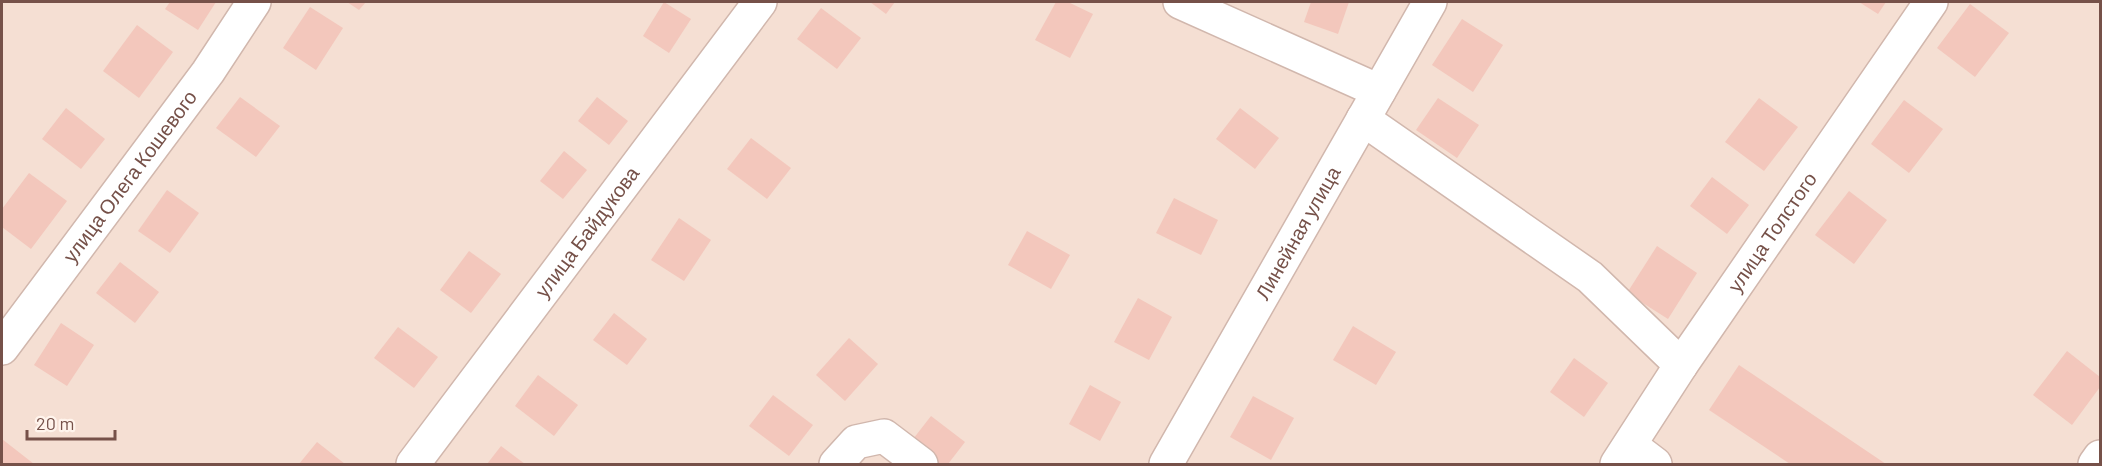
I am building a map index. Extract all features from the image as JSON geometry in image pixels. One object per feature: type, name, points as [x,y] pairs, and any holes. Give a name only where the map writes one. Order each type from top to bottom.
[{"type":"street","name":"улица Олега Кошевого","points":[[2,348],[208,72],[254,2]]},
{"type":"street","name":"улица Байдукова","points":[[413,465],[760,2]]},
{"type":"street","points":[[1180,2],[1371,105],[1590,277],[1681,365]]},
{"type":"street","name":"Линейная улица","points":[[1166,465],[1430,2]]},
{"type":"street","name":"улица Толстого","points":[[1634,458],[1681,365],[1931,2]]},
{"type":"street","points":[[836,465],[856,442],[884,436],[921,465]]},
{"type":"street","points":[[2095,465],[2100,457]]},
{"type":"shaded area","points":[[2,2],[2100,2],[2100,464],[2,464]]},
{"type":"building","points":[[170,2],[216,2],[198,30],[165,9]]},
{"type":"building","points":[[347,2],[366,2],[359,10]]},
{"type":"building","points":[[664,2],[691,19],[669,53],[643,36]]},
{"type":"building","points":[[870,2],[895,2],[886,14]]},
{"type":"building","points":[[1056,2],[1068,2],[1093,14],[1070,58],[1035,40]]},
{"type":"building","points":[[1311,2],[1349,2],[1338,34],[1304,22]]},
{"type":"building","points":[[1859,2],[1886,2],[1878,14]]},
{"type":"building","points":[[1970,4],[2009,33],[1975,77],[1937,48]]},
{"type":"building","points":[[310,7],[343,28],[316,70],[283,48]]},
{"type":"building","points":[[821,8],[861,38],[837,69],[797,39]]},
{"type":"building","points":[[1462,19],[1503,45],[1473,92],[1432,65]]},
{"type":"building","points":[[137,25],[173,52],[139,98],[103,71]]},
{"type":"building","points":[[240,97],[280,126],[256,157],[216,128]]},
{"type":"building","points":[[597,97],[628,121],[609,145],[578,121]]},
{"type":"building","points":[[1438,98],[1479,125],[1457,158],[1416,130]]},
{"type":"building","points":[[1759,98],[1798,127],[1764,171],[1725,142]]},
{"type":"building","points":[[1904,100],[1943,129],[1909,173],[1871,144]]},
{"type":"building","points":[[66,108],[105,139],[81,169],[42,139]]},
{"type":"building","points":[[1240,108],[1279,138],[1255,169],[1216,139]]},
{"type":"building","points":[[751,138],[791,168],[767,199],[727,169]]},
{"type":"building","points":[[564,151],[587,170],[563,199],[540,181]]},
{"type":"building","points":[[29,173],[67,201],[31,249],[2,227],[2,209]]},
{"type":"building","points":[[1712,177],[1749,205],[1727,234],[1690,206]]},
{"type":"building","points":[[167,190],[199,213],[170,253],[138,231]]},
{"type":"building","points":[[1849,191],[1887,220],[1854,264],[1815,235]]},
{"type":"building","points":[[1174,198],[1218,220],[1201,255],[1156,233]]},
{"type":"building","points":[[679,218],[711,240],[684,281],[651,260]]},
{"type":"building","points":[[1027,231],[1070,255],[1051,289],[1008,265]]},
{"type":"building","points":[[1657,246],[1697,273],[1668,319],[1627,293]]},
{"type":"building","points":[[469,251],[501,274],[471,313],[440,290]]},
{"type":"building","points":[[120,262],[159,292],[135,323],[96,293]]},
{"type":"building","points":[[1138,298],[1172,317],[1149,360],[1114,342]]},
{"type":"building","points":[[614,313],[647,339],[627,365],[593,340]]},
{"type":"building","points":[[61,323],[94,345],[67,386],[34,365]]},
{"type":"building","points":[[1353,326],[1396,352],[1376,385],[1333,360]]},
{"type":"building","points":[[398,327],[438,357],[414,388],[374,358]]},
{"type":"building","points":[[849,338],[878,364],[845,401],[816,375]]},
{"type":"building","points":[[2067,351],[2100,377],[2100,387],[2072,425],[2033,395]]},
{"type":"building","points":[[1574,358],[1608,383],[1584,417],[1550,392]]},
{"type":"building","points":[[1739,365],[1886,464],[1790,464],[1709,410]]},
{"type":"building","points":[[538,375],[578,405],[554,436],[515,406]]},
{"type":"building","points":[[1090,385],[1121,402],[1100,441],[1069,424]]},
{"type":"building","points":[[773,395],[813,425],[789,456],[749,426]]},
{"type":"building","points":[[1253,396],[1294,418],[1271,460],[1230,437]]},
{"type":"building","points":[[931,416],[965,442],[948,464],[939,464],[910,443]]},
{"type":"building","points":[[2,439],[34,464],[2,464]]},
{"type":"building","points":[[317,442],[345,464],[299,464]]},
{"type":"building","points":[[501,446],[525,464],[487,464]]}]
